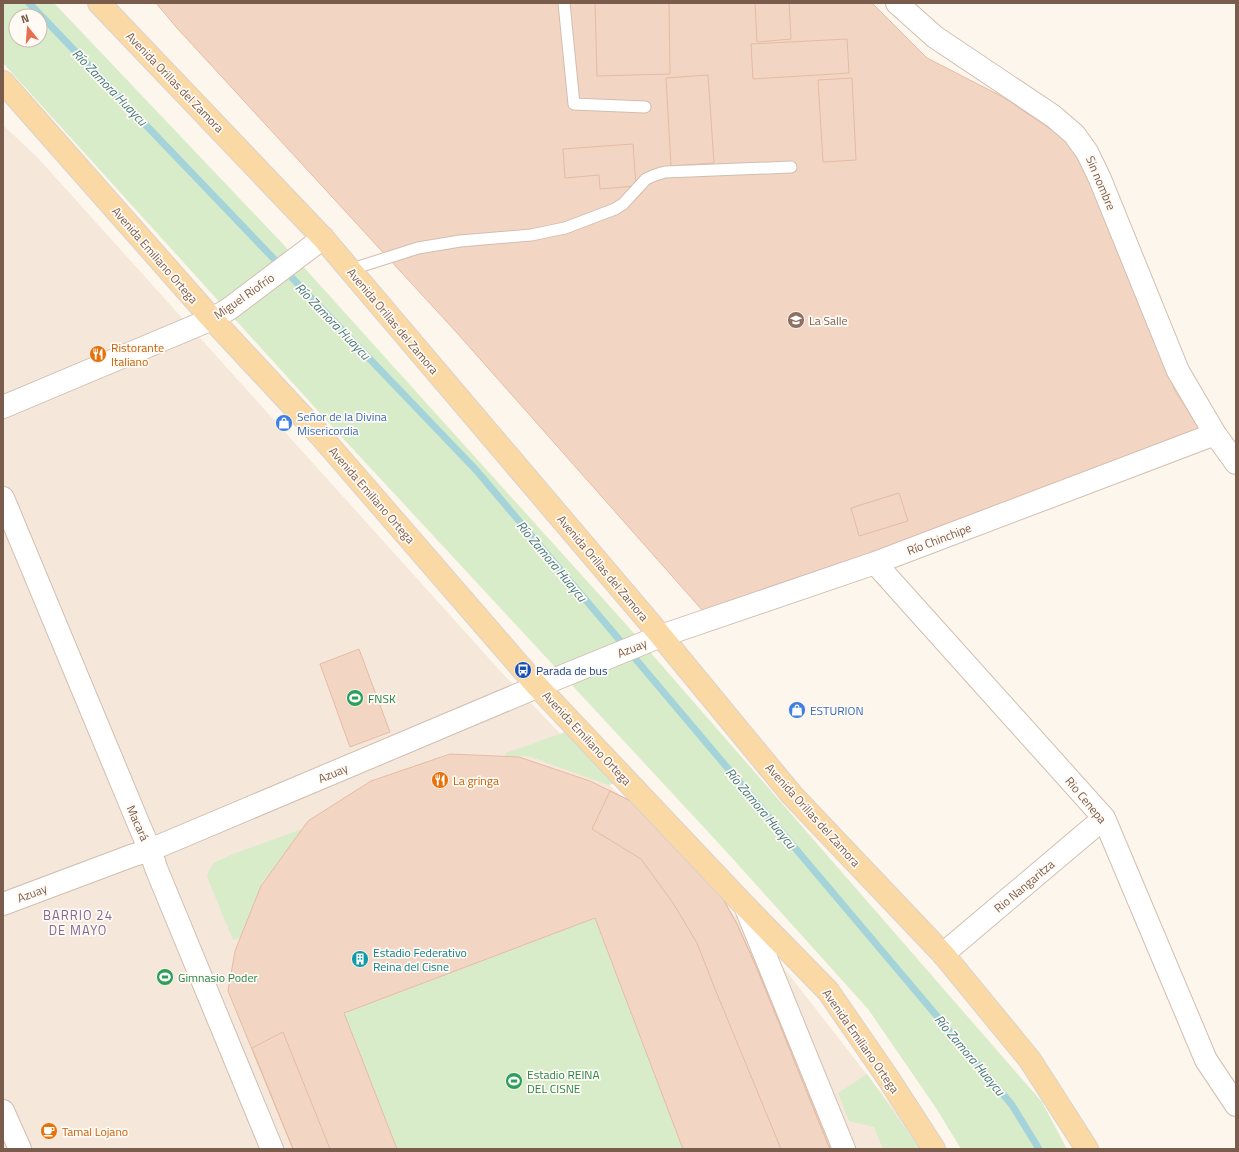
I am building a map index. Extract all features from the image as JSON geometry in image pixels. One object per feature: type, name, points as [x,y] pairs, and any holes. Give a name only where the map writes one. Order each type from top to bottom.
[{"type":"main road","name":"Avenida Orillas del Zamora","points":[[99,3],[316,244],[350,270],[661,636],[792,795],[943,954],[1030,1060],[1087,1149]]},
{"type":"main road","name":"Avenida Emiliano Ortega","points":[[3,82],[221,314],[319,434],[745,906],[828,991],[888,1078],[934,1149]]},
{"type":"street","name":"Sin nombre","points":[[897,3],[935,37],[1053,116],[1074,134],[1087,152],[1100,179],[1178,371],[1215,434]]},
{"type":"street","name":"Miguel Riofrío","points":[[3,407],[221,314],[316,244]]},
{"type":"street","points":[[1215,434],[1236,463]]},
{"type":"street","name":"Río Chinchipe","points":[[661,636],[875,563],[1215,434]]},
{"type":"street","name":"Macará","points":[[3,498],[150,850],[156,868],[272,1149]]},
{"type":"street","name":"Rio Cenepa","points":[[875,563],[1104,818],[1206,1060],[1236,1105]]},
{"type":"street","name":"Azuay","points":[[3,904],[150,850],[545,683],[661,636]]},
{"type":"street","name":"Rio Nangaritza","points":[[943,954],[1104,818]]},
{"type":"street","name":"Avenida Emiliano Ortega","points":[[745,906],[844,1149]]},
{"type":"street","points":[[3,1111],[20,1149]]},
{"type":"lane","points":[[564,3],[574,104],[646,107]]},
{"type":"lane","points":[[350,270],[418,248],[460,241],[531,234],[565,228],[615,209],[623,204],[646,179],[655,174],[665,172],[791,167]]},
{"type":"shaded area","name":"BARRIO 24 DE MAYO","points":[[3,125],[38,158],[503,674],[776,958],[925,1149],[3,1149]]},
{"type":"green space","points":[[3,3],[54,3],[282,243],[624,622],[1042,1102],[1067,1149],[961,1149],[936,1108],[868,1009],[723,848],[338,433],[3,63]]},
{"type":"green space","points":[[565,732],[618,779],[613,784],[608,785],[528,756],[505,755],[506,753]]},
{"type":"green space","points":[[302,829],[302,835],[262,882],[242,937],[233,940],[207,877],[209,870],[215,862],[233,854]]},
{"type":"green space","name":"Estadio REINA DEL CISNE","points":[[595,918],[683,1149],[397,1149],[344,1013]]},
{"type":"green space","points":[[867,1074],[920,1149],[883,1149],[874,1127],[849,1121],[838,1093]]},
{"type":"building","name":"La Salle","points":[[156,3],[872,3],[927,58],[1003,97],[1068,141],[1090,173],[1175,391],[1203,433],[710,619],[458,334],[177,28]]},
{"type":"building","points":[[595,3],[669,3],[670,74],[597,76]]},
{"type":"building","points":[[755,3],[789,3],[791,39],[757,42]]},
{"type":"building","points":[[847,39],[849,73],[753,79],[751,44]]},
{"type":"building","points":[[708,75],[714,163],[671,166],[666,78]]},
{"type":"building","points":[[852,78],[856,160],[823,162],[818,80]]},
{"type":"building","points":[[633,144],[636,186],[600,189],[599,175],[565,178],[563,149]]},
{"type":"building","points":[[899,493],[908,521],[859,536],[851,508]]},
{"type":"building","name":"FNSK","points":[[359,649],[390,732],[350,747],[320,664]]},
{"type":"building","name":"Estadio Federativo Reina del Cisne","points":[[450,754],[519,757],[590,781],[637,804],[711,877],[737,924],[756,966],[830,1149],[683,1149],[595,918],[344,1013],[397,1149],[293,1149],[228,991],[235,951],[261,886],[308,821],[371,781]]},
{"type":"building","points":[[610,791],[637,804],[711,877],[737,924],[756,966],[830,1149],[781,1149],[697,943],[673,903],[641,859],[592,829]]},
{"type":"building","points":[[283,1032],[330,1149],[293,1149],[252,1048]]},
{"type":"waterway","name":"Río Zamora Huaycu","points":[[29,3],[476,470],[1012,1105],[1039,1149]]},
{"type":"place","name":"La Salle","points":[[796,320]]},
{"type":"place","name":"Ristorante Italiano","points":[[98,354]]},
{"type":"place","name":"Señor de la Divina Misericordia","points":[[284,423]]},
{"type":"place","name":"Parada de bus","points":[[523,670]]},
{"type":"place","name":"FNSK","points":[[355,698]]},
{"type":"place","name":"ESTURION","points":[[797,710]]},
{"type":"place","name":"La gringa","points":[[440,780]]},
{"type":"place","name":"Estadio Federativo Reina del Cisne","points":[[360,959]]},
{"type":"place","name":"Gimnasio Poder","points":[[165,977]]},
{"type":"place","name":"Estadio REINA DEL CISNE","points":[[514,1081]]},
{"type":"place","name":"Tamal Lojano","points":[[49,1131]]},
{"type":"district","name":"BARRIO 24 DE MAYO","points":[[78,922]]}]
